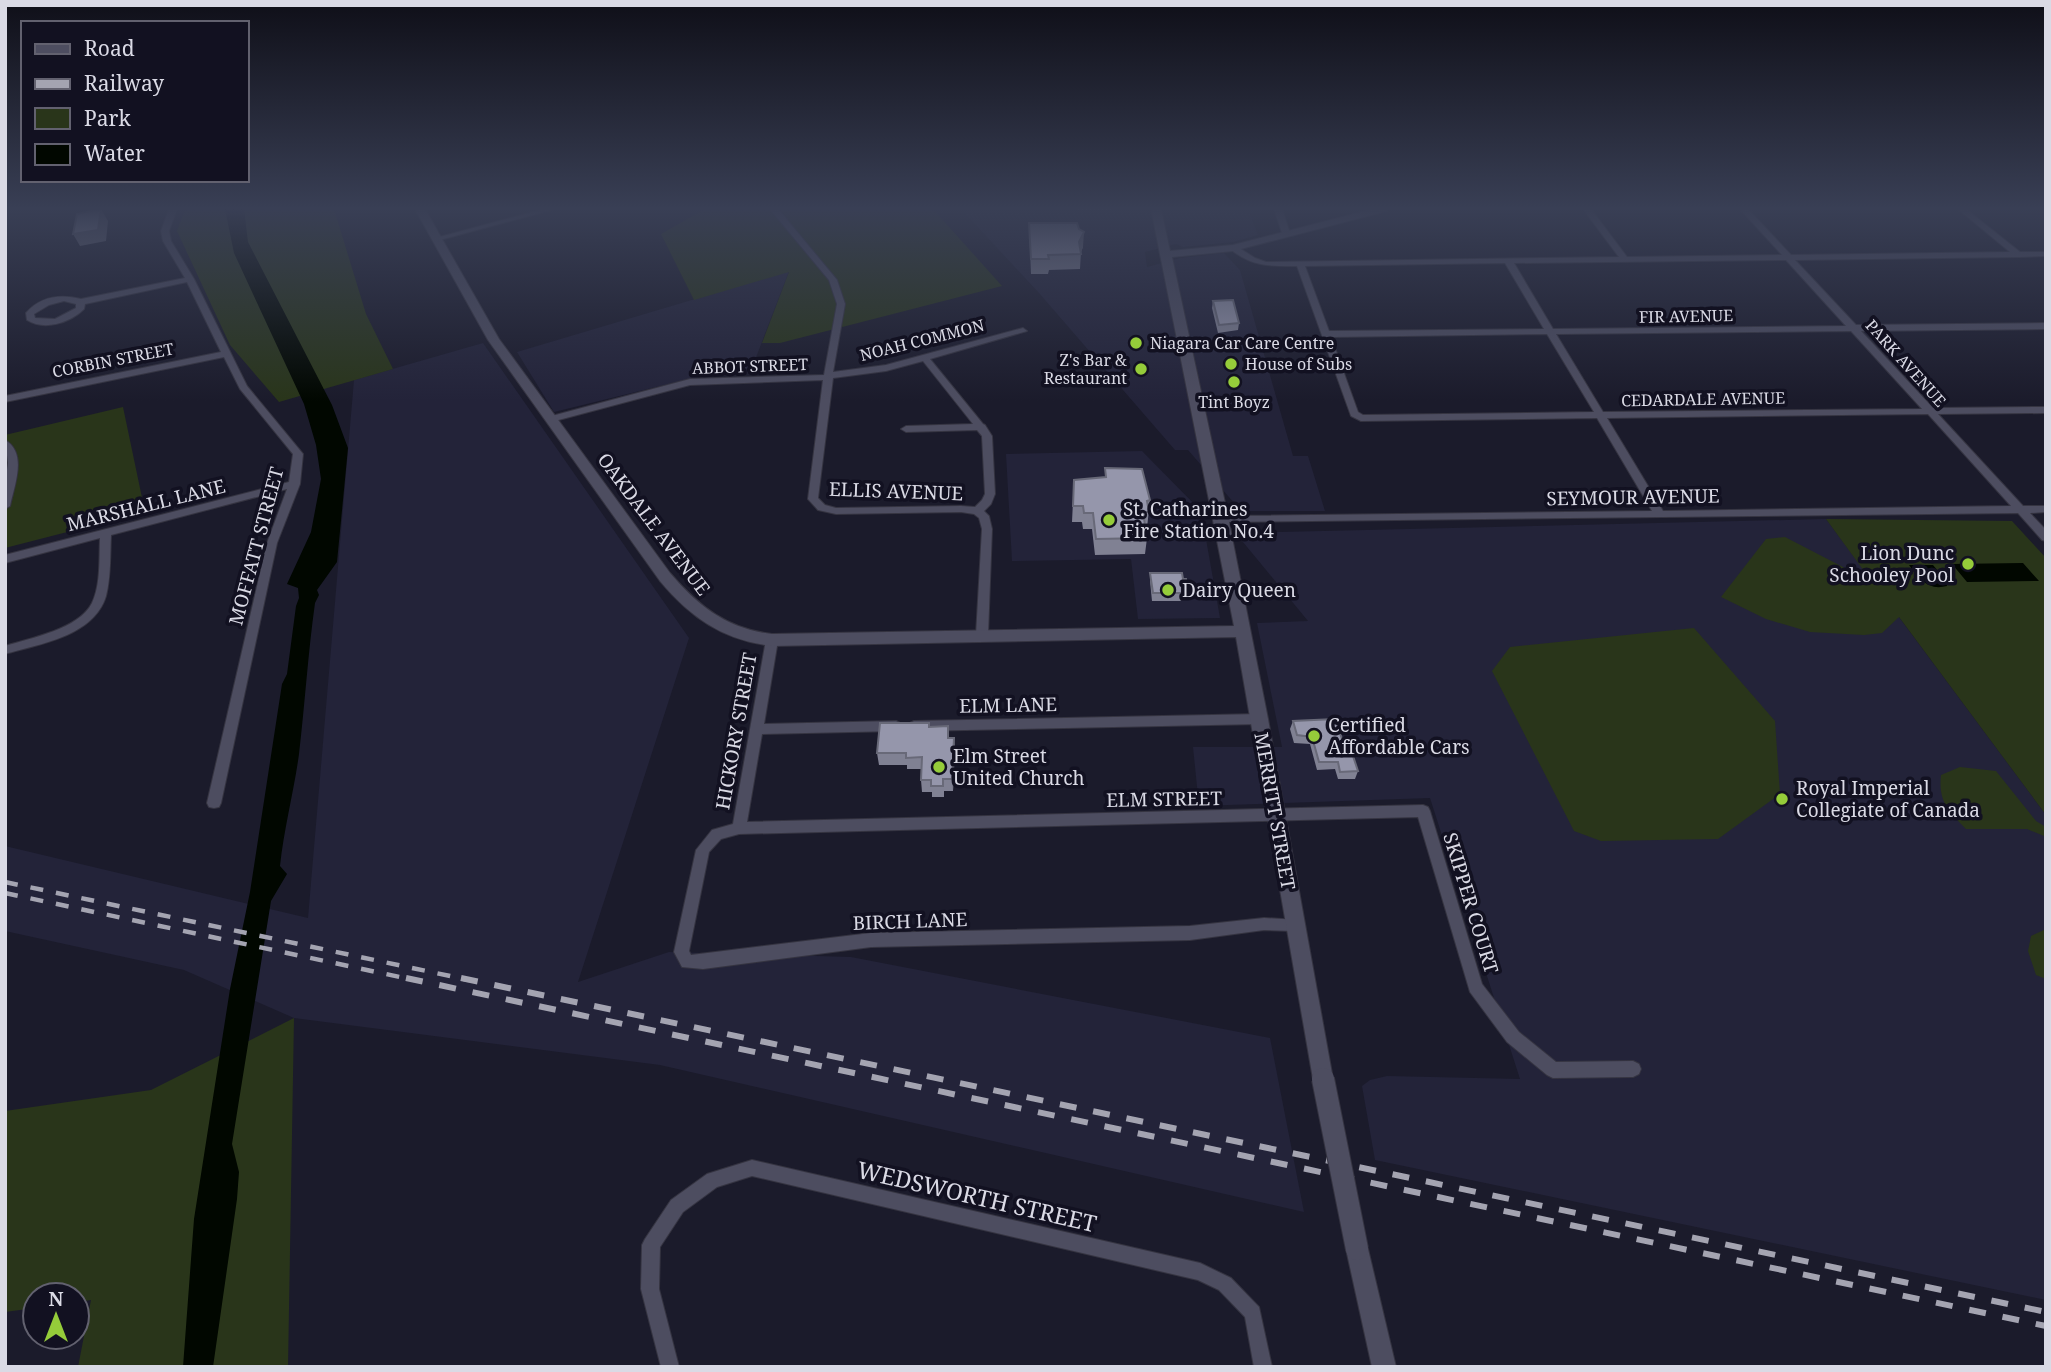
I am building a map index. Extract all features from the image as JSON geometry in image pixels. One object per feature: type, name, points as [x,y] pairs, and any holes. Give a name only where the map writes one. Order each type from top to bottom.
[{"type":"street","name":"MOFFATT STREET","points":[[186,273],[243,387],[298,454],[290,504],[272,543],[214,803]]},
{"type":"street","name":"OAKDALE AVENUE","points":[[456,273],[494,340],[665,577],[692,608],[744,636],[772,640],[1242,631]]},
{"type":"street","points":[[827,273],[833,280],[841,304],[828,377]]},
{"type":"street","name":"MERRITT STREET","points":[[1169,273],[1222,520],[1323,1079],[1384,1367]]},
{"type":"street","points":[[1304,273],[1327,334]]},
{"type":"street","points":[[1515,273],[1659,513]]},
{"type":"street","name":"PARK AVENUE","points":[[1804,273],[2046,537]]},
{"type":"street","points":[[81,302],[80,309],[60,320],[42,323],[29,317],[34,309],[56,300],[72,298],[81,302],[190,279]]},
{"type":"street","name":"FIR AVENUE","points":[[1327,334],[2046,326]]},
{"type":"street","name":"NOAH COMMON","points":[[828,377],[886,369],[1023,331]]},
{"type":"street","name":"CEDARDALE AVENUE","points":[[1327,334],[1354,414],[1361,418],[2046,410]]},
{"type":"street","name":"CORBIN STREET","points":[[5,399],[227,354]]},
{"type":"street","points":[[925,358],[987,436],[990,494],[987,502],[976,511]]},
{"type":"street","name":"ABBOT STREET","points":[[551,419],[690,382],[828,377]]},
{"type":"street","name":"ELLIS AVENUE","points":[[828,377],[813,499],[817,505],[836,510],[976,511],[984,516],[987,529],[982,635]]},
{"type":"street","points":[[906,429],[982,427]]},
{"type":"street","points":[[5,443],[11,448],[14,462],[5,506]]},
{"type":"street","name":"MARSHALL LANE","points":[[5,559],[295,484]]},
{"type":"street","name":"SEYMOUR AVENUE","points":[[1222,520],[2046,509]]},
{"type":"street","points":[[5,650],[69,629],[89,617],[97,605],[102,586],[106,533]]},
{"type":"street","name":"HICKORY STREET","points":[[739,828],[772,640]]},
{"type":"street","name":"ELM LANE","points":[[756,729],[1260,719]]},
{"type":"street","name":"ELM STREET","points":[[739,828],[1423,811]]},
{"type":"street","name":"SKIPPER COURT","points":[[1423,811],[1475,987],[1513,1037]]},
{"type":"street","name":"BIRCH LANE","points":[[739,828],[717,834],[703,850],[681,952],[687,962],[871,940],[1190,933],[1264,924],[1294,925]]},
{"type":"street","points":[[1513,1037],[1553,1070],[1633,1069]]},
{"type":"street","name":"WEDSWORTH STREET","points":[[651,1245],[677,1206],[713,1180],[752,1168],[1200,1272],[1225,1284],[1253,1313],[1263,1367]]},
{"type":"street","points":[[651,1245],[650,1289],[670,1367]]},
{"type":"shaded area","points":[[788,273],[750,373],[701,376],[554,412],[517,352]]},
{"type":"shaded area","points":[[1020,273],[1241,273],[1293,456],[1308,456],[1325,511],[1249,511],[1235,504],[1188,450],[1175,450]]},
{"type":"shaded area","points":[[483,343],[689,638],[578,982],[669,952],[851,957],[1270,1038],[1304,1212],[660,1065],[294,1018],[184,970],[5,931],[5,846],[308,918],[354,380]]},
{"type":"shaded area","points":[[1142,451],[1201,511],[1220,618],[1138,619],[1131,559],[1012,561],[1006,454]]},
{"type":"shaded area","points":[[1826,519],[2046,815],[2046,1300],[1375,1160],[1362,1086],[1370,1080],[1387,1076],[1520,1079],[1430,798],[1199,806],[1193,747],[1282,747],[1257,623],[1308,621],[1238,536],[1243,533]]},
{"type":"green space","points":[[197,273],[354,273],[366,314],[393,369],[279,402],[230,345]]},
{"type":"green space","points":[[681,273],[786,273],[694,300]]},
{"type":"green space","points":[[789,273],[990,273],[1002,286],[780,343],[762,343]]},
{"type":"green space","points":[[123,407],[145,512],[5,548],[5,435]]},
{"type":"green space","points":[[1826,519],[2012,521],[2046,558],[2046,815],[1899,617],[1882,633],[1864,635],[1810,632],[1766,619],[1721,597],[1766,539],[1785,537],[1872,582]]},
{"type":"green space","points":[[1694,628],[1775,721],[1780,794],[1718,839],[1601,841],[1574,831],[1492,671],[1510,647]]},
{"type":"green space","points":[[1960,767],[1996,771],[2036,821],[2046,827],[2044,836],[2027,829],[1966,829],[1949,811],[1940,784],[1941,775]]},
{"type":"green space","points":[[2046,929],[2046,979],[2036,975],[2028,951],[2031,936]]},
{"type":"green space","points":[[294,1018],[288,1367],[78,1367],[81,1351],[91,1351],[91,1281],[21,1281],[21,1310],[5,1312],[5,1111],[151,1090]]},
{"type":"water","points":[[243,273],[264,273],[332,405],[348,448],[337,562],[317,590],[319,595],[315,603],[299,754],[280,866],[287,874],[271,901],[232,1144],[239,1172],[237,1199],[213,1367],[183,1367],[194,1219],[230,989],[250,892],[282,684],[287,674],[299,598],[298,588],[287,584],[311,532],[321,479],[316,445],[304,404]]},
{"type":"water","points":[[2023,563],[2039,581],[1967,582],[1952,564]]},
{"type":"water","points":[[1909,565],[1933,565],[1947,582],[1947,586],[1930,585]]},
{"type":"building","points":[[1233,300],[1239,323],[1219,325],[1213,301]]},
{"type":"building","name":"St. Catharines Fire Station No.4","points":[[1105,468],[1142,469],[1150,500],[1147,501],[1149,512],[1143,512],[1147,538],[1096,539],[1093,513],[1084,513],[1083,506],[1073,506],[1074,480],[1106,477]]},
{"type":"building","points":[[1150,573],[1182,573],[1187,588],[1181,593],[1153,593]]},
{"type":"building","points":[[1335,719],[1347,753],[1352,753],[1358,771],[1340,772],[1338,762],[1319,762],[1312,737],[1297,735],[1293,721]]},
{"type":"building","name":"Elm Street United Church","points":[[880,723],[929,723],[929,727],[948,726],[948,738],[954,738],[952,779],[943,779],[943,786],[931,786],[931,780],[921,780],[922,757],[906,758],[906,753],[877,753]]},
{"type":"railway","points":[[5,882],[469,980]]},
{"type":"railway","points":[[5,893],[414,980]]},
{"type":"railway","points":[[406,978],[2046,1326]]},
{"type":"railway","points":[[461,978],[2046,1312]]},
{"type":"place","name":"Niagara Car Care Centre","points":[[1136,343]]},
{"type":"place","name":"House of Subs","points":[[1231,364]]},
{"type":"place","name":"Z's Bar & Restaurant","points":[[1141,369]]},
{"type":"place","name":"Tint Boyz","points":[[1234,382]]},
{"type":"place","name":"St. Catharines Fire Station No.4","points":[[1109,520]]},
{"type":"place","name":"Lion Dunc Schooley Pool","points":[[1968,564]]},
{"type":"place","name":"Dairy Queen","points":[[1168,590]]},
{"type":"place","name":"Certified Affordable Cars","points":[[1314,736]]},
{"type":"place","name":"Elm Street United Church","points":[[939,767]]},
{"type":"place","name":"Royal Imperial Collegiate of Canada","points":[[1782,799]]}]
